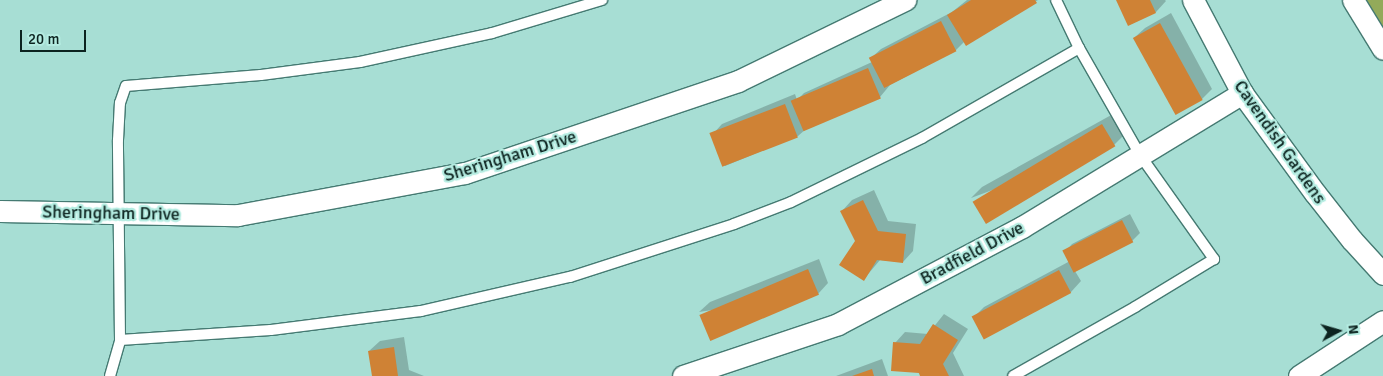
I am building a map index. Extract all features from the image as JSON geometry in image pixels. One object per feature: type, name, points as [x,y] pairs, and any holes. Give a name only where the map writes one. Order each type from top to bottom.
[{"type":"street","name":"Sheringham Drive","points":[[0,211],[238,215],[465,173],[738,81],[905,0]]},
{"type":"street","name":"Cavendish Gardens","points":[[1194,0],[1242,93],[1352,240],[1383,274]]},
{"type":"street","points":[[1354,0],[1383,49]]},
{"type":"street","name":"Bradfield Drive","points":[[683,376],[838,324],[1022,227],[1242,93]]},
{"type":"street","points":[[1299,376],[1383,321]]},
{"type":"lane","points":[[110,376],[120,340],[120,102],[126,86],[261,75],[360,62],[492,33],[602,0]]},
{"type":"lane","points":[[1013,376],[1135,307],[1214,259],[1140,155],[1079,48],[1056,0]]},
{"type":"lane","points":[[120,340],[270,330],[421,311],[579,274],[734,224],[792,202],[922,138],[1079,48]]},
{"type":"green space","points":[[1361,0],[1383,0],[1383,36]]},
{"type":"building","points":[[971,0],[1035,0],[1037,3],[966,46],[947,15]]},
{"type":"building","points":[[1116,0],[1150,0],[1156,13],[1128,26]]},
{"type":"building","points":[[941,21],[956,51],[884,88],[869,58]]},
{"type":"building","points":[[1160,23],[1203,100],[1176,115],[1133,38]]},
{"type":"building","points":[[868,68],[881,98],[804,131],[791,101]]},
{"type":"building","points":[[785,104],[798,138],[722,167],[709,133]]},
{"type":"building","points":[[1102,124],[1115,146],[986,224],[973,202]]},
{"type":"building","points":[[863,200],[878,231],[906,234],[903,263],[877,260],[864,281],[839,265],[855,241],[840,211]]},
{"type":"building","points":[[1122,220],[1133,242],[1074,273],[1062,250]]},
{"type":"building","points":[[808,269],[819,295],[710,341],[699,315]]},
{"type":"building","points":[[1059,270],[1071,293],[984,339],[972,316]]},
{"type":"building","points":[[933,324],[958,340],[943,364],[949,376],[920,376],[919,373],[891,371],[893,342],[920,344]]},
{"type":"building","points":[[394,347],[398,376],[372,376],[368,351]]},
{"type":"building","points":[[872,369],[874,376],[852,376]]}]
